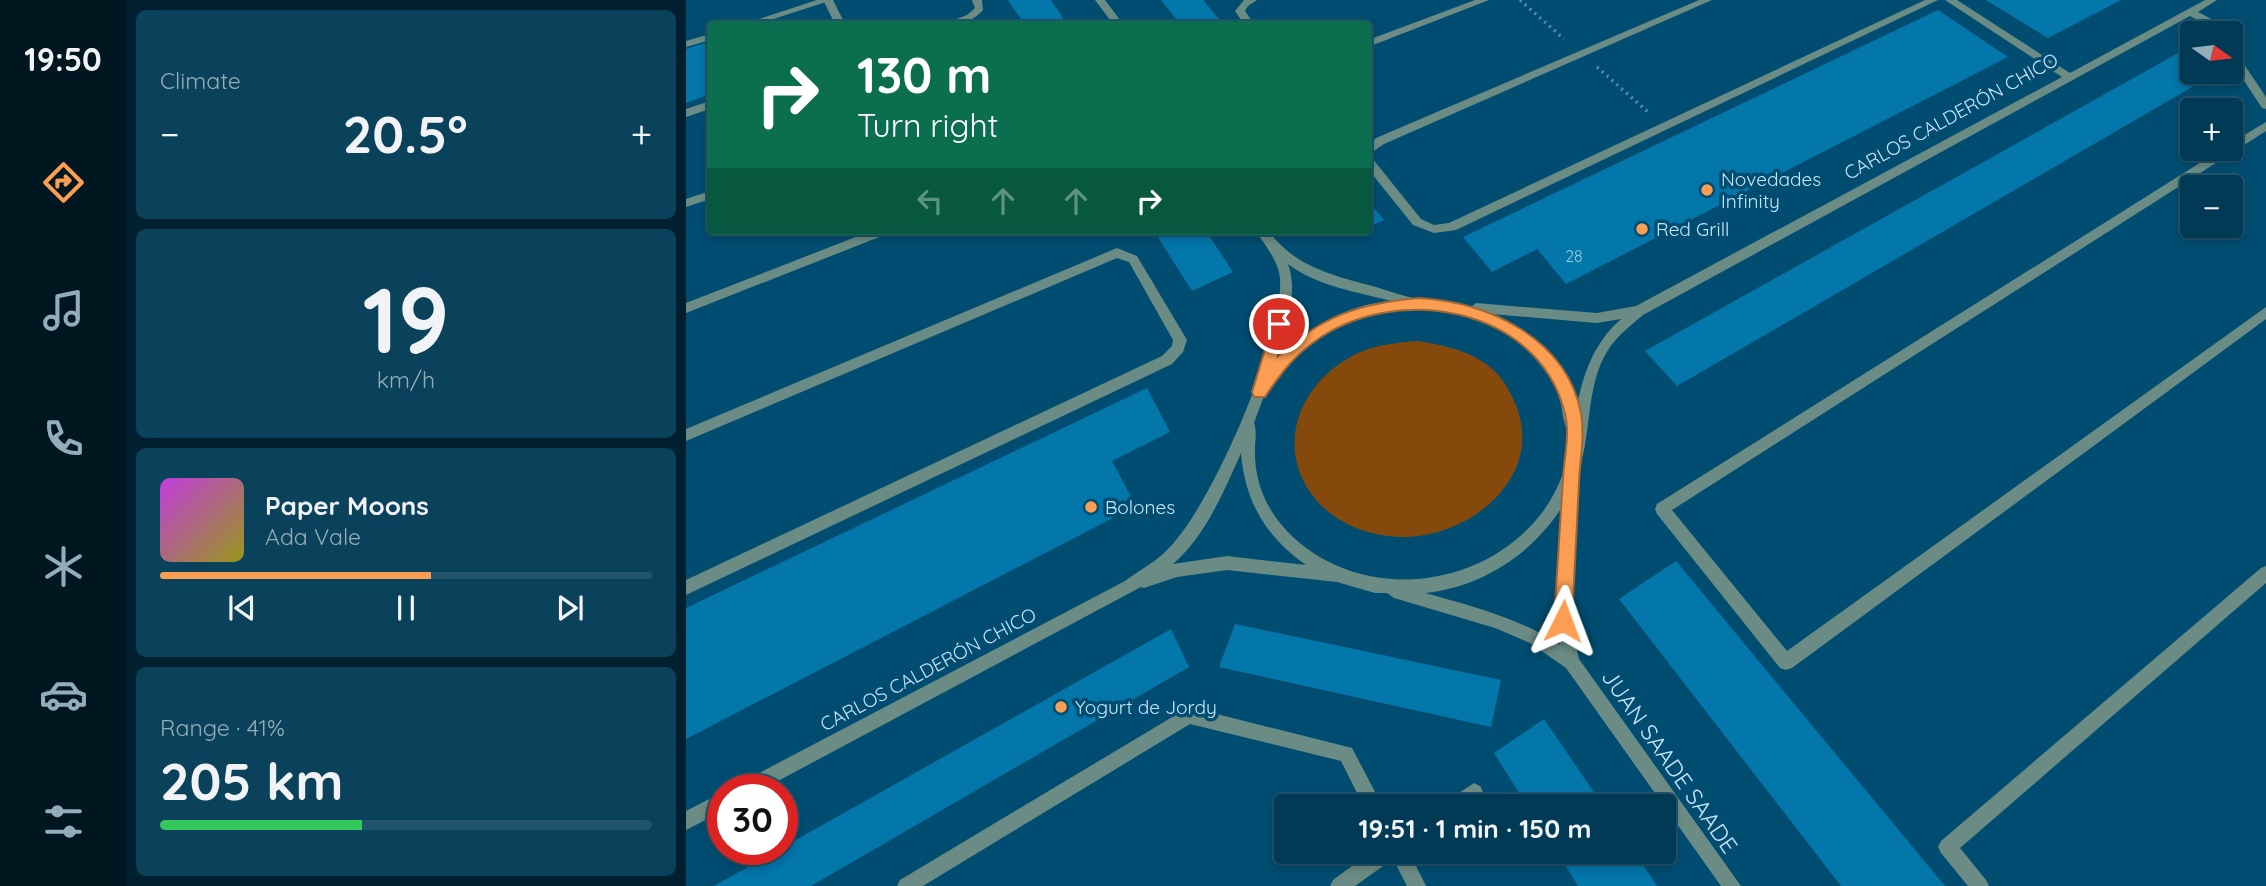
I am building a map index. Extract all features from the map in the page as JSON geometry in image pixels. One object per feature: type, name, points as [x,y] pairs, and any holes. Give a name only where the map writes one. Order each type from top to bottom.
[{"type":"street","points":[[759,21],[828,0],[838,21]]},
{"type":"street","points":[[959,21],[976,13],[980,8],[977,0]]},
{"type":"street","points":[[1100,0],[1116,21]]},
{"type":"street","points":[[1247,21],[1240,10],[1252,0]]},
{"type":"street","points":[[1372,42],[1483,0]]},
{"type":"street","points":[[1372,148],[1380,141],[1707,0]]},
{"type":"street","points":[[1372,166],[1416,222],[1427,229],[1452,227],[1933,0]]},
{"type":"street","points":[[1950,0],[2068,76]]},
{"type":"street","name":"CARLOS CALDERÓN CHICO","points":[[1638,311],[2212,0]]},
{"type":"street","points":[[2191,12],[2207,21]]},
{"type":"street","points":[[686,44],[707,38]]},
{"type":"street","points":[[2244,72],[2266,105]]},
{"type":"street","points":[[686,113],[707,106]]},
{"type":"street","points":[[2243,140],[2266,126]]},
{"type":"street","points":[[2211,161],[1662,509],[1786,662],[2266,312]]},
{"type":"street","points":[[686,203],[707,196]]},
{"type":"street","points":[[686,308],[873,235]]},
{"type":"street","points":[[1130,586],[1174,553],[1196,525],[1260,392],[1286,301],[1286,276],[1273,246],[1265,235]]},
{"type":"street","points":[[1273,246],[1300,267],[1328,279],[1419,303]]},
{"type":"street","points":[[686,435],[1117,253],[1133,259],[1180,340],[1178,348],[1167,360],[686,588]]},
{"type":"street","points":[[1260,392],[1281,362],[1309,337],[1343,318],[1380,307],[1419,303],[1566,318],[1597,318],[1638,311]]},
{"type":"street","points":[[1446,305],[1481,315],[1513,330],[1540,352],[1560,380],[1573,411],[1576,446]]},
{"type":"street","points":[[1572,662],[1563,621],[1576,446],[1591,377],[1600,353],[1612,335],[1638,311]]},
{"type":"street","points":[[1250,417],[1246,453],[1252,490],[1270,525],[1299,554],[1338,575]]},
{"type":"street","points":[[1369,584],[1424,585],[1457,579],[1498,563],[1531,538],[1556,507],[1572,472]]},
{"type":"street","points":[[1130,586],[1177,570],[1227,563],[1338,575],[1497,621],[1536,638],[1572,662]]},
{"type":"street","points":[[1980,886],[1947,847],[2266,573]]},
{"type":"street","name":"CARLOS CALDERÓN CHICO","points":[[774,774],[1130,586]]},
{"type":"street","name":"JUAN SAADE SAADE","points":[[1572,662],[1732,886]]},
{"type":"street","points":[[906,886],[1189,715],[1346,754],[1367,794]]},
{"type":"street","points":[[686,821],[707,810]]},
{"type":"street","points":[[1339,886],[1371,864]]},
{"type":"street","points":[[1405,864],[1417,886]]},
{"type":"shaded area","points":[[1418,341],[1468,354],[1498,375],[1515,403],[1522,430],[1520,456],[1510,479],[1495,499],[1450,528],[1424,535],[1398,537],[1371,533],[1338,519],[1312,495],[1301,475],[1295,454],[1295,432],[1301,411],[1312,392],[1327,374],[1347,359],[1373,348]]},
{"type":"building","points":[[1008,0],[1051,0],[1065,21],[1022,21]]},
{"type":"building","points":[[1161,0],[1203,0],[1220,21],[1178,21]]},
{"type":"building","points":[[1986,0],[2121,0],[2048,38]]},
{"type":"building","points":[[1938,10],[2008,57],[1566,284],[1537,249],[1492,272],[1463,237]]},
{"type":"building","points":[[707,42],[707,95],[686,103],[686,49]]},
{"type":"building","points":[[2180,52],[2180,84],[2197,84],[1677,386],[1645,351]]},
{"type":"building","points":[[1372,206],[1384,220],[1372,225]]},
{"type":"building","points":[[1157,235],[1209,235],[1233,272],[1192,291]]},
{"type":"building","points":[[1147,388],[1170,432],[1112,461],[1136,506],[686,739],[686,608]]},
{"type":"building","points":[[1676,561],[1945,886],[1841,886],[1619,599]]},
{"type":"building","points":[[1235,624],[1501,680],[1491,727],[1219,667]]},
{"type":"building","points":[[1171,629],[1189,667],[811,886],[714,886],[751,865],[798,865],[798,839]]},
{"type":"building","points":[[1544,719],[1595,794],[1520,794],[1494,753]]},
{"type":"building","points":[[1564,864],[1642,864],[1657,886],[1578,886]]},
{"type":"place","name":"Novedades Infinity","points":[[1707,190]]},
{"type":"place","name":"Red Grill","points":[[1642,229]]},
{"type":"place","name":"Bolones","points":[[1091,507]]},
{"type":"place","name":"Yogurt de Jordy","points":[[1061,707]]},
{"type":"route","points":[[1279,324],[1260,392],[1281,362],[1309,337],[1343,318],[1380,307],[1419,303],[1446,305],[1481,315],[1513,330],[1540,352],[1560,380],[1573,411],[1576,446],[1563,621]]}]
